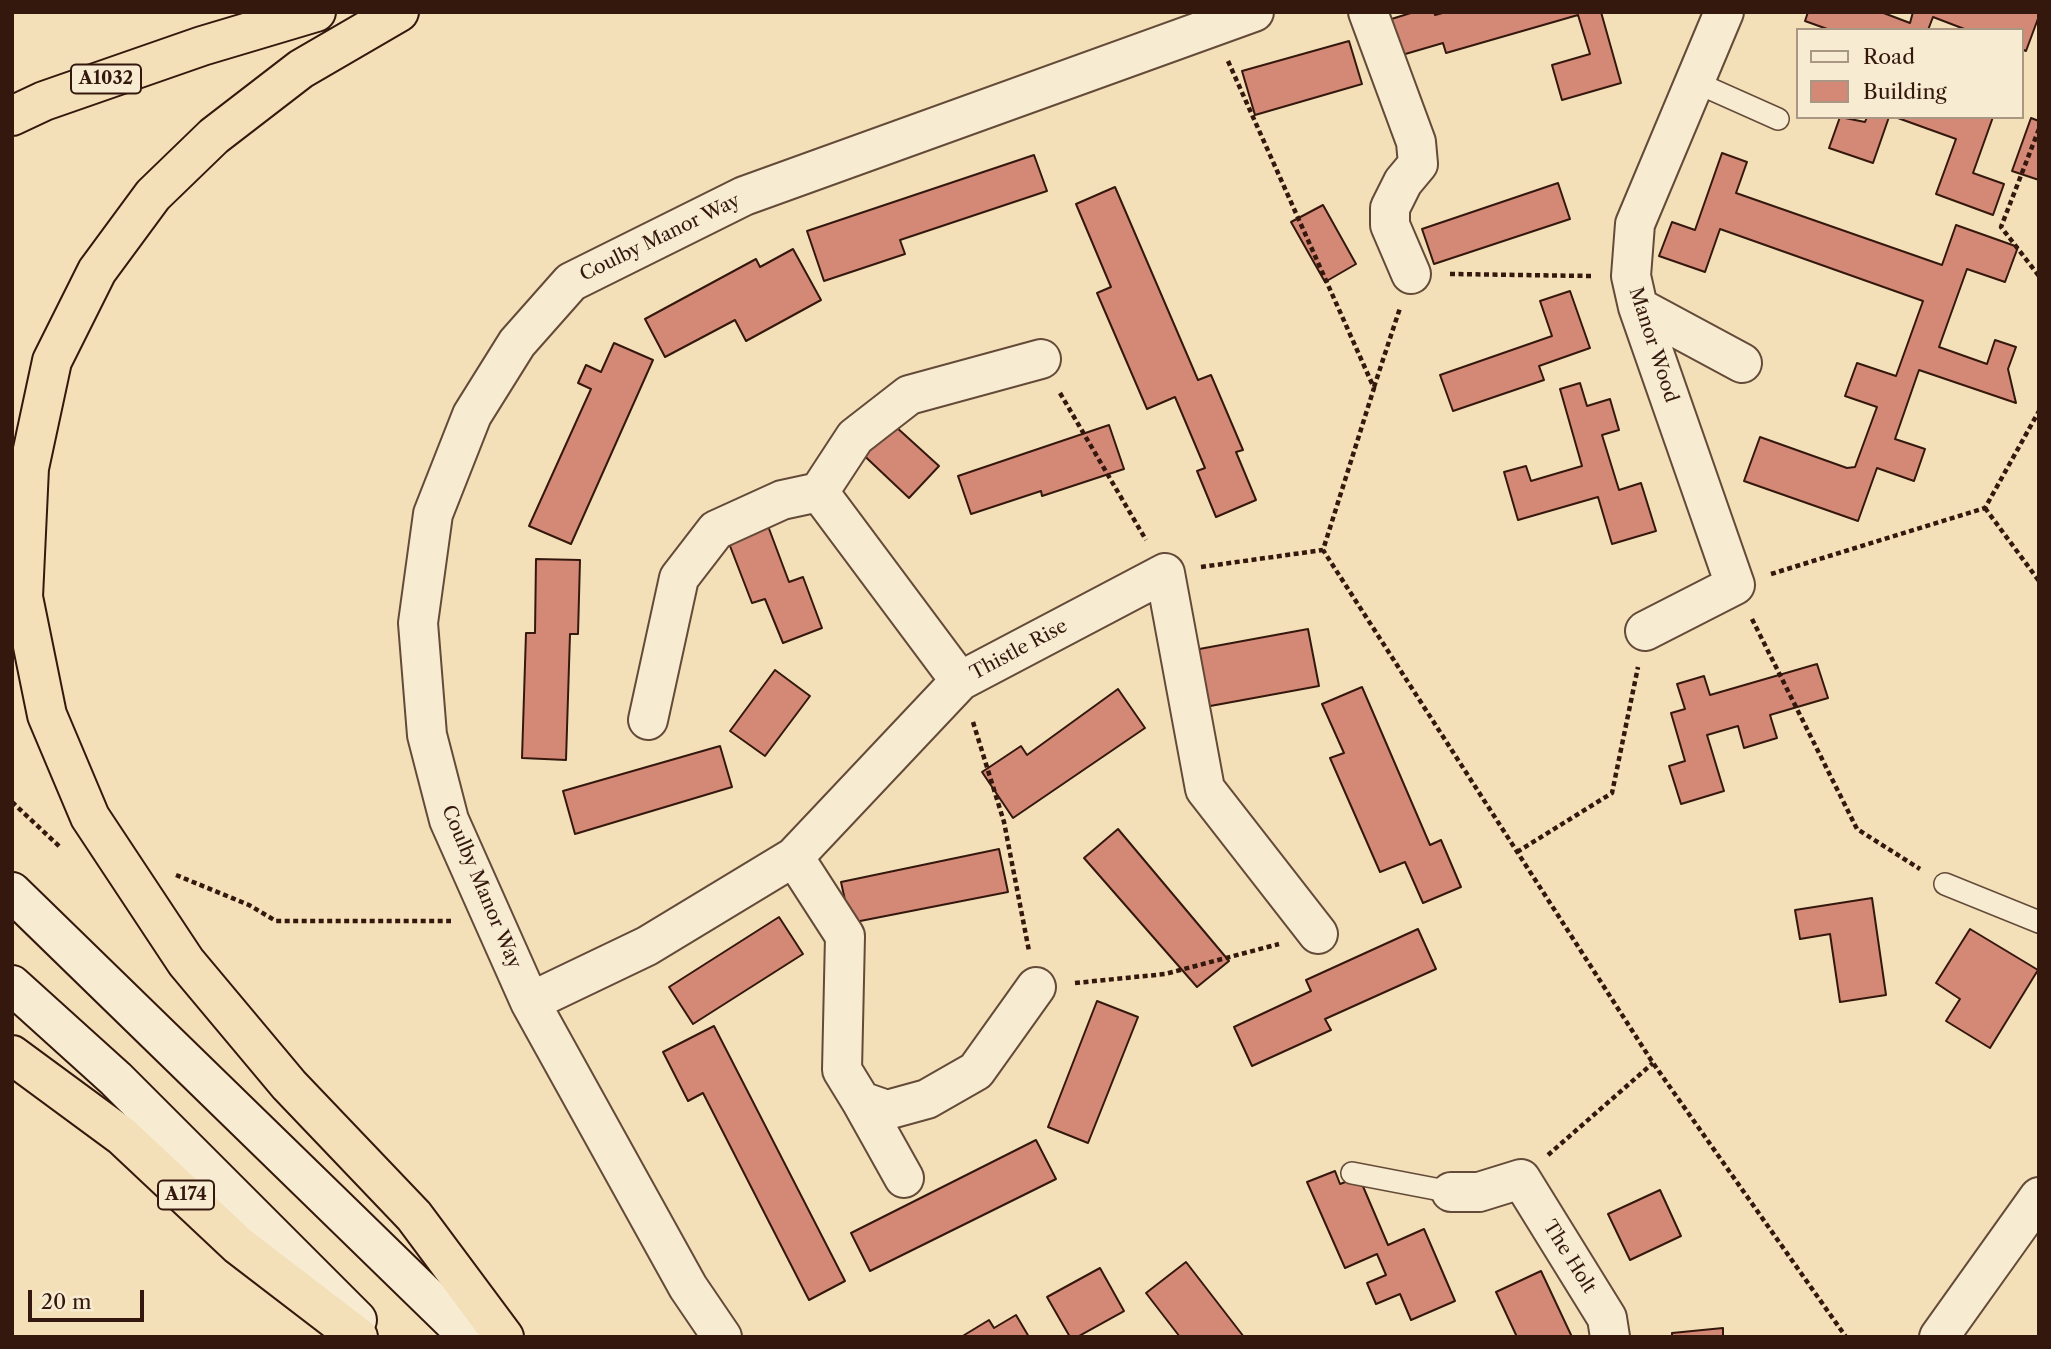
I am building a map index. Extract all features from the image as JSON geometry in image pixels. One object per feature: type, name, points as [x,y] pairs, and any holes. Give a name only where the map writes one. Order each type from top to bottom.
[{"type":"highway","name":"A1032","points":[[12,116],[44,101],[188,51],[317,12]]},
{"type":"highway","points":[[399,12],[301,69],[215,136],[153,195],[97,271],[52,361],[29,468],[23,597],[47,715],[90,817],[186,962],[289,1085],[414,1216],[504,1337]]},
{"type":"highway","name":"A174","points":[[12,1055],[122,1136],[239,1245],[358,1337]]},
{"type":"street","name":"Coulby Manor Way","points":[[722,1337],[688,1287],[530,1002],[449,820],[427,735],[418,623],[433,514],[472,415],[517,343],[570,282],[744,197],[1212,25],[1254,12]]},
{"type":"street","points":[[1368,12],[1416,142],[1418,164],[1403,182],[1390,208],[1390,225],[1411,274]]},
{"type":"street","name":"Manor Wood","points":[[1724,12],[1635,224],[1635,292],[1735,585]]},
{"type":"street","points":[[1635,292],[1742,363]]},
{"type":"street","points":[[648,720],[679,578],[716,530],[782,500],[819,492],[855,437],[909,395],[1041,359]]},
{"type":"street","points":[[819,492],[960,681]]},
{"type":"street","points":[[1165,573],[1205,789],[1318,934]]},
{"type":"street","name":"Thistle Rise","points":[[530,1002],[647,946],[793,857],[960,681],[1165,573]]},
{"type":"street","points":[[1645,631],[1735,585]]},
{"type":"street","points":[[793,857],[845,936],[842,1070],[904,1178]]},
{"type":"street","points":[[12,892],[469,1337]]},
{"type":"street","points":[[12,985],[116,1079],[373,1337]]},
{"type":"street","points":[[861,1101],[887,1110],[927,1099],[976,1071],[1036,986]]},
{"type":"street","points":[[1451,1192],[1479,1192],[1521,1179]]},
{"type":"street","name":"The Holt","points":[[1521,1179],[1607,1318],[1610,1337]]},
{"type":"street","points":[[1939,1337],[2039,1197]]},
{"type":"lane","points":[[1695,82],[1778,118]]},
{"type":"lane","points":[[1944,884],[2039,922]]},
{"type":"lane","points":[[1352,1173],[1451,1192]]},
{"type":"path","points":[[1212,25],[1374,388]]},
{"type":"path","points":[[2039,129],[2001,228],[2039,276]]},
{"type":"path","points":[[1323,550],[1411,274],[1635,292]]},
{"type":"path","points":[[1041,359],[1165,573],[1323,550]]},
{"type":"path","points":[[1944,884],[1857,829],[1735,585],[1985,508],[2039,411]]},
{"type":"path","points":[[1985,508],[2039,581]]},
{"type":"path","points":[[1323,550],[1653,1063],[1846,1337]]},
{"type":"path","points":[[1517,852],[1612,793],[1645,631]]},
{"type":"path","points":[[960,681],[1004,822],[1036,986],[1165,974],[1318,934]]},
{"type":"path","points":[[12,802],[66,853],[180,876],[249,905],[276,921],[458,921],[499,932]]},
{"type":"path","points":[[1521,1179],[1653,1063]]},
{"type":"building","points":[[1414,12],[1434,12],[1435,15],[1446,12],[1601,12],[1621,83],[1562,100],[1552,65],[1590,54],[1578,15],[1446,53],[1443,43],[1395,57],[1385,21]]},
{"type":"building","points":[[1808,12],[1881,12],[1910,23],[1913,12],[2039,12],[2026,51],[2023,50],[2023,28],[1962,28],[1933,17],[1929,28],[1824,28],[1805,21]]},
{"type":"building","points":[[1349,41],[1362,84],[1255,115],[1242,71]]},
{"type":"building","points":[[2031,118],[2039,121],[2039,180],[2012,171]]},
{"type":"building","points":[[1839,119],[1865,122],[1866,119],[1888,119],[1873,163],[1829,148]]},
{"type":"building","points":[[1901,119],[1992,119],[1973,173],[2004,184],[1993,215],[1936,194],[1956,139]]},
{"type":"building","points":[[1722,153],[1747,162],[1736,193],[1942,265],[1956,225],[2018,247],[2005,282],[1967,269],[1939,347],[1987,364],[1995,340],[2016,347],[2008,369],[2016,403],[1919,370],[1895,439],[1925,449],[1914,481],[1877,468],[1858,521],[1744,481],[1760,437],[1847,468],[1855,467],[1877,407],[1845,396],[1857,363],[1896,376],[1923,301],[1720,229],[1705,272],[1659,256],[1672,222],[1695,230]]},
{"type":"building","points":[[1034,155],[1047,191],[900,240],[905,254],[824,281],[807,231]]},
{"type":"building","points":[[1558,183],[1570,219],[1434,264],[1422,229]]},
{"type":"building","points":[[1115,187],[1198,380],[1211,375],[1243,450],[1236,452],[1256,500],[1216,517],[1197,471],[1205,468],[1175,397],[1147,409],[1097,293],[1111,287],[1076,204]]},
{"type":"building","points":[[1323,205],[1356,264],[1325,282],[1291,222]]},
{"type":"building","points":[[793,249],[821,300],[746,341],[735,320],[665,357],[645,319],[756,259],[760,267]]},
{"type":"building","points":[[1570,291],[1590,348],[1539,366],[1544,380],[1453,411],[1440,375],[1552,336],[1540,301]]},
{"type":"building","points":[[614,343],[653,360],[571,544],[529,526],[591,389],[578,383],[586,365],[601,372]]},
{"type":"building","points":[[1580,383],[1587,406],[1610,399],[1619,430],[1602,435],[1619,490],[1641,483],[1656,531],[1612,544],[1598,497],[1518,520],[1504,472],[1526,466],[1531,481],[1582,466],[1560,389]]},
{"type":"building","points":[[884,416],[939,466],[909,498],[855,447]]},
{"type":"building","points":[[1109,425],[1124,469],[1042,496],[1041,491],[971,514],[958,476]]},
{"type":"building","points":[[765,518],[789,582],[803,577],[822,628],[783,643],[765,599],[752,603],[725,533]]},
{"type":"building","points":[[536,559],[580,560],[578,634],[570,634],[566,760],[522,758],[526,633],[535,633]]},
{"type":"building","points":[[1308,629],[1319,686],[1194,709],[1183,652]]},
{"type":"building","points":[[1817,664],[1828,698],[1770,715],[1777,738],[1744,748],[1738,726],[1707,735],[1724,791],[1681,804],[1669,766],[1685,761],[1671,713],[1685,709],[1677,684],[1704,676],[1710,695]]},
{"type":"building","points":[[775,670],[810,696],[765,756],[730,731]]},
{"type":"building","points":[[1362,687],[1430,845],[1441,840],[1461,887],[1423,903],[1405,862],[1380,872],[1330,758],[1344,753],[1322,704]]},
{"type":"building","points":[[1118,689],[1145,728],[1013,818],[982,772],[1021,746],[1027,755]]},
{"type":"building","points":[[720,746],[732,787],[575,834],[563,791]]},
{"type":"building","points":[[1118,829],[1229,961],[1197,987],[1084,858]]},
{"type":"building","points":[[999,849],[1008,892],[850,923],[841,882]]},
{"type":"building","points":[[1872,898],[1886,995],[1840,1002],[1830,934],[1800,939],[1795,910]]},
{"type":"building","points":[[779,917],[803,954],[693,1024],[669,987]]},
{"type":"building","points":[[1418,929],[1436,969],[1325,1019],[1331,1030],[1252,1066],[1234,1027],[1311,991],[1306,980]]},
{"type":"building","points":[[1970,929],[2038,970],[1990,1048],[1946,1021],[1960,999],[1936,983]]},
{"type":"building","points":[[1097,1001],[1138,1017],[1088,1143],[1048,1127]]},
{"type":"building","points":[[714,1026],[845,1281],[809,1300],[703,1093],[688,1101],[663,1052]]},
{"type":"building","points":[[1036,1140],[1056,1179],[870,1271],[851,1233]]},
{"type":"building","points":[[1335,1171],[1340,1184],[1359,1177],[1388,1245],[1424,1229],[1455,1301],[1411,1320],[1400,1294],[1376,1304],[1367,1283],[1386,1275],[1377,1254],[1345,1268],[1307,1182]]},
{"type":"building","points":[[1660,1190],[1681,1236],[1630,1260],[1608,1214]]},
{"type":"building","points":[[1186,1262],[1244,1337],[1180,1337],[1146,1293]]},
{"type":"building","points":[[1100,1268],[1124,1311],[1077,1337],[1070,1337],[1047,1297]]},
{"type":"building","points":[[1541,1271],[1572,1337],[1517,1337],[1496,1292]]},
{"type":"building","points":[[1016,1315],[1029,1337],[961,1337],[989,1320],[994,1328]]},
{"type":"building","points":[[1723,1328],[1723,1337],[1672,1337],[1672,1333]]}]
